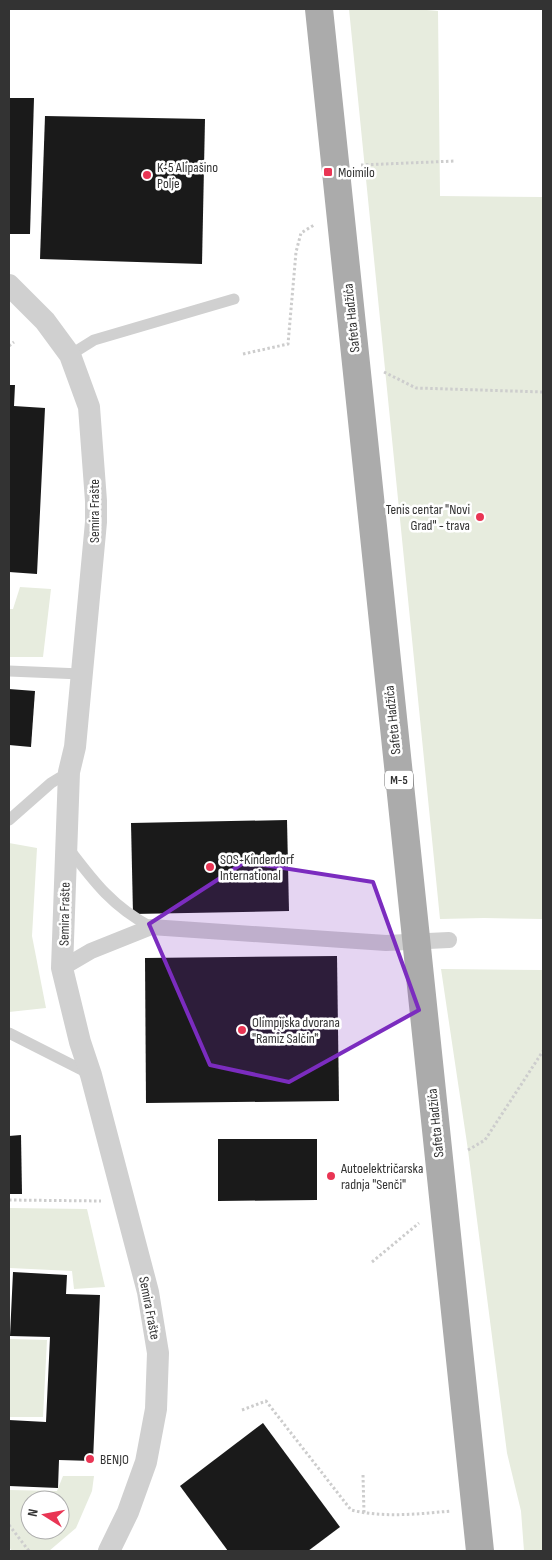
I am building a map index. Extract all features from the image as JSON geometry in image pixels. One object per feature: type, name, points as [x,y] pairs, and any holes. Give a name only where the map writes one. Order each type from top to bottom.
[{"type":"main road","name":"Safeta Hadžića","points":[[319,9],[480,1551]]},
{"type":"street","name":"Semira Frašte","points":[[9,285],[45,321],[70,355],[89,406],[96,522],[75,747],[68,772],[62,968],[80,1042],[91,1075],[148,1292],[158,1353],[156,1409],[146,1462],[128,1512],[109,1551]]},
{"type":"street","points":[[62,968],[91,951],[151,926],[386,942],[450,940]]},
{"type":"lane","points":[[70,355],[94,340],[234,299]]},
{"type":"lane","points":[[9,671],[81,674]]},
{"type":"lane","points":[[9,820],[50,783],[68,772]]},
{"type":"lane","points":[[66,846],[93,880],[119,907],[134,918],[151,926]]},
{"type":"lane","points":[[9,1033],[91,1075]]},
{"type":"path","points":[[356,165],[455,161]]},
{"type":"path","points":[[243,354],[288,344],[296,252],[301,233],[314,225]]},
{"type":"path","points":[[9,346],[14,342]]},
{"type":"path","points":[[383,372],[416,388],[543,392]]},
{"type":"path","points":[[468,1150],[485,1140],[543,1051]]},
{"type":"path","points":[[9,1200],[124,1201]]},
{"type":"path","points":[[372,1262],[423,1220]]},
{"type":"path","points":[[242,1410],[266,1401],[351,1510],[364,1513],[388,1514],[453,1511]]},
{"type":"path","points":[[363,1475],[364,1513]]},
{"type":"path","points":[[9,1525],[29,1551]]},
{"type":"highlighted area","points":[[245,862],[373,882],[419,1010],[289,1082],[210,1065],[149,924]]},
{"type":"shaded area","points":[[349,9],[438,11],[440,196],[543,197],[543,919],[440,919]]},
{"type":"shaded area","points":[[20,587],[51,589],[43,657],[9,657],[9,609],[13,609]]},
{"type":"shaded area","points":[[9,843],[37,848],[32,936],[46,1008],[9,1012]]},
{"type":"shaded area","points":[[441,969],[543,970],[543,1551],[524,1551],[521,1511],[507,1453],[468,1150]]},
{"type":"shaded area","points":[[9,1208],[87,1209],[105,1287],[74,1289],[72,1271],[10,1268],[9,1291]]},
{"type":"shaded area","points":[[9,1339],[47,1340],[43,1417],[9,1417]]},
{"type":"shaded area","points":[[63,1476],[94,1476],[92,1491],[76,1528],[70,1533],[70,1490],[57,1490]]},
{"type":"shaded area","points":[[9,1490],[20,1490],[20,1540],[62,1540],[49,1551],[12,1551],[9,1547]]},
{"type":"building","points":[[9,98],[34,98],[30,234],[9,234]]},
{"type":"building","points":[[45,116],[205,119],[202,264],[40,259]]},
{"type":"building","points":[[9,385],[15,385],[14,406],[45,408],[37,574],[9,572]]},
{"type":"building","points":[[9,689],[35,691],[31,747],[9,745]]},
{"type":"building","name":"SOS-Kinderdorf International","points":[[287,820],[289,911],[133,914],[131,823]]},
{"type":"building","name":"Olimpijska dvorana \"Ramiz Salčin\"","points":[[337,956],[339,1101],[146,1103],[145,958]]},
{"type":"building","points":[[21,1135],[22,1194],[9,1194],[9,1136]]},
{"type":"building","points":[[218,1139],[317,1139],[317,1200],[218,1201]]},
{"type":"building","points":[[13,1272],[67,1275],[66,1294],[100,1295],[93,1461],[59,1460],[58,1488],[9,1486],[9,1420],[46,1422],[50,1337],[10,1336]]},
{"type":"building","points":[[263,1423],[340,1527],[308,1551],[228,1551],[180,1486]]},
{"type":"place","name":"Moimilo","points":[[328,172]]},
{"type":"place","name":"K-5 Alipašino Polje","points":[[147,175]]},
{"type":"place","name":"Tenis centar \"Novi Grad\" - trava","points":[[480,517]]},
{"type":"place","name":"SOS-Kinderdorf International","points":[[210,867]]},
{"type":"place","name":"Olimpijska dvorana \"Ramiz Salčin\"","points":[[242,1030]]},
{"type":"place","name":"Autoelektričarska radnja \"Senči\"","points":[[331,1176]]},
{"type":"place","name":"BENJO","points":[[90,1459]]}]
